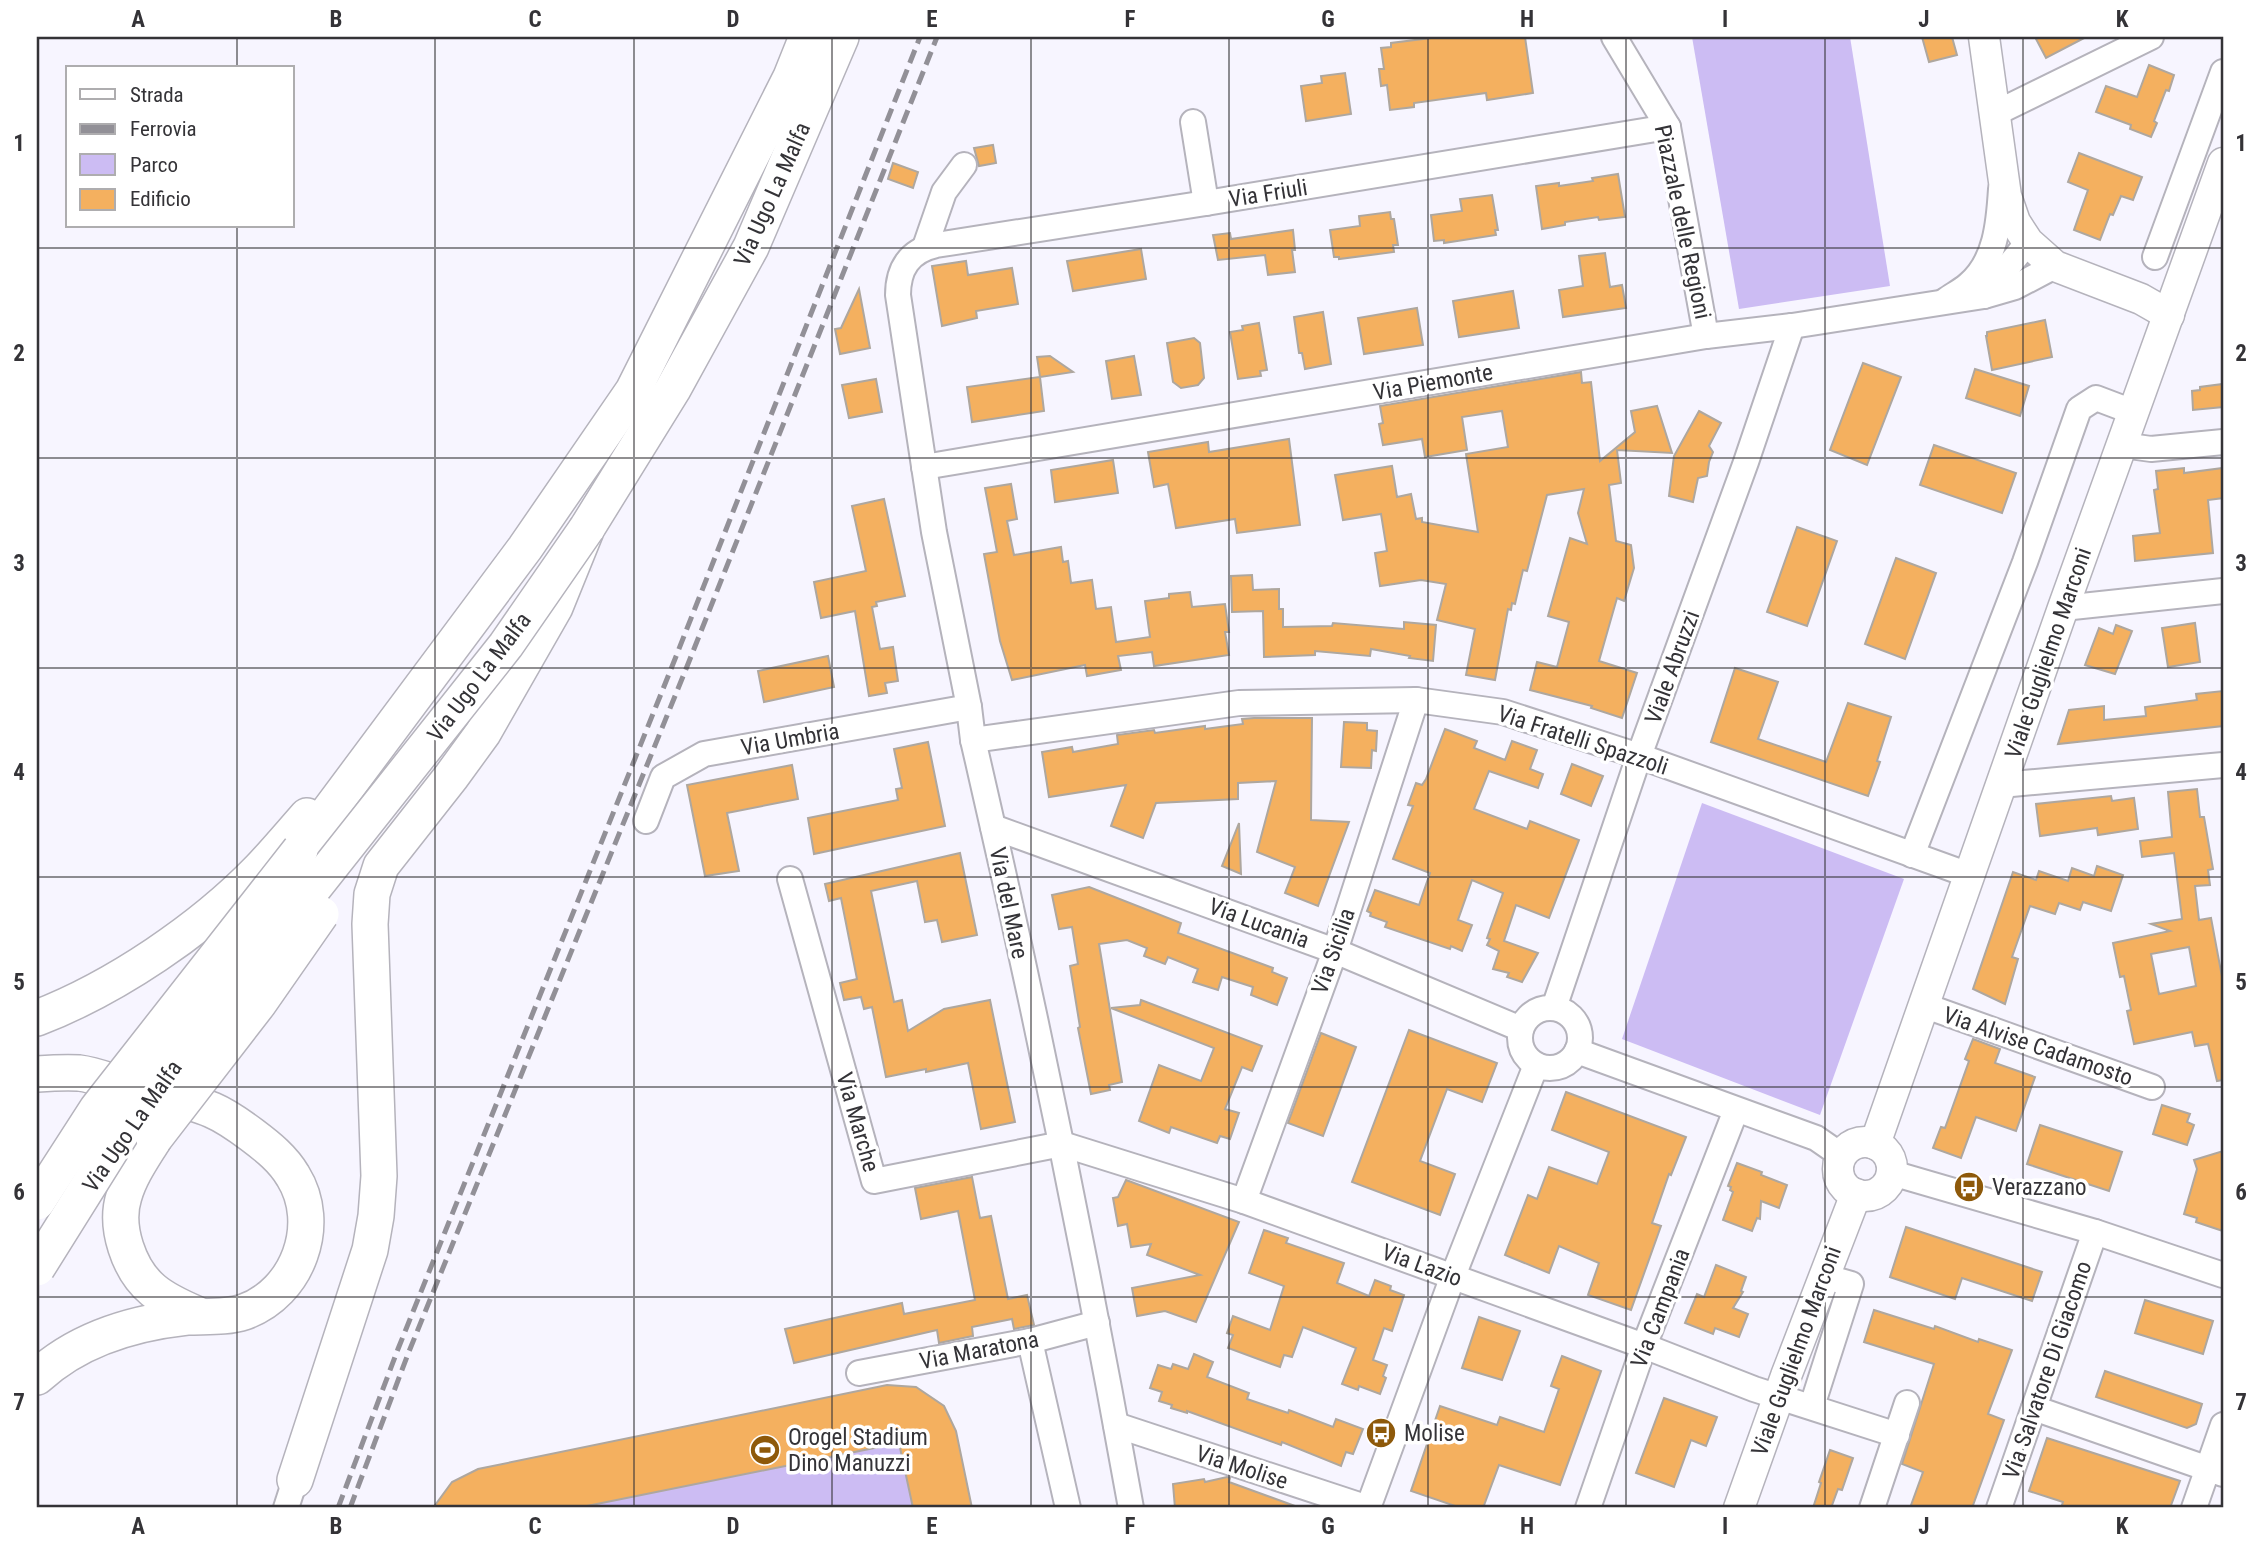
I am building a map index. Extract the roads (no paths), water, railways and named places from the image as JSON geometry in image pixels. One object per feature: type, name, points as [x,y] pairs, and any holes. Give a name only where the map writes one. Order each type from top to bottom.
[{"type":"highway","name":"Via Ugo La Malfa","points":[[37,1202],[97,1110],[300,850],[526,548],[634,391],[791,76],[807,37]]},
{"type":"highway","name":"Via Ugo La Malfa","points":[[37,1268],[129,1121],[506,645],[587,528],[673,389],[751,247],[841,37]]},
{"type":"highway","points":[[290,1494],[370,1250],[376,1216],[379,1176],[370,925],[375,884],[381,866],[483,733],[555,607],[587,528]]},
{"type":"highway","points":[[201,1316],[153,1290],[130,1258],[121,1220],[122,1199],[130,1180],[154,1139],[259,1003],[506,645]]},
{"type":"highway","points":[[37,1018],[127,975],[198,923],[259,870],[410,701]]},
{"type":"highway","points":[[37,1074],[81,1073],[212,1110],[245,1129],[283,1160],[295,1178],[307,1220],[302,1255],[280,1288],[263,1302],[245,1312],[224,1316],[163,1320],[135,1326],[88,1342],[51,1364],[37,1377]]},
{"type":"main road","points":[[1984,37],[2006,196],[2015,222],[2028,242],[2063,270],[2141,299],[2169,315]]},
{"type":"main road","name":"Viale Guglielmo Marconi","points":[[1875,1144],[2223,163]]},
{"type":"main road","points":[[1857,1144],[1875,1144],[1888,1155],[1892,1173],[1888,1183],[1874,1195],[1856,1194],[1848,1190],[1839,1174],[1842,1156],[1857,1144]]},
{"type":"main road","name":"Viale Guglielmo Marconi","points":[[1739,1508],[1778,1396],[1856,1194]]},
{"type":"street","name":"Piazzale delle Regioni","points":[[1614,37],[1668,127],[1706,335]]},
{"type":"street","points":[[1996,113],[2151,37]]},
{"type":"street","points":[[2155,257],[2222,81]]},
{"type":"street","points":[[1193,122],[1206,203]]},
{"type":"street","name":"Via Friuli","points":[[925,247],[1668,127]]},
{"type":"street","points":[[925,247],[944,192],[964,165]]},
{"type":"street","points":[[1942,303],[1970,284],[1984,265],[1994,243],[2000,215],[2002,173]]},
{"type":"street","points":[[1984,296],[2028,242]]},
{"type":"street","name":"Via del Mare","points":[[925,247],[903,267],[893,281],[934,533],[969,707],[973,740],[1062,1144],[1131,1508]]},
{"type":"street","name":"Via Piemonte","points":[[924,467],[1706,335],[1792,326],[1984,296],[2063,270]]},
{"type":"street","name":"Viale Abruzzi","points":[[1554,1008],[1639,756],[1746,462],[1792,326]]},
{"type":"street","points":[[1912,855],[2025,562],[2079,409],[2096,398],[2133,412]]},
{"type":"street","points":[[2122,445],[2151,449],[2223,442]]},
{"type":"street","points":[[2063,608],[2223,591]]},
{"type":"street","name":"Via Fratelli Spazzoli","points":[[973,740],[1239,703],[1416,700],[1503,712],[1639,756],[1969,875]]},
{"type":"street","name":"Via Sicilia","points":[[1244,1200],[1335,951],[1416,700]]},
{"type":"street","name":"Via Umbria","points":[[646,821],[663,777],[704,754],[969,707]]},
{"type":"street","points":[[2001,786],[2223,765]]},
{"type":"street","name":"Via Lucania","points":[[993,827],[1335,951],[1521,1029]]},
{"type":"street","name":"Via Marche","points":[[790,878],[874,1181],[1062,1144]]},
{"type":"street","name":"Via Alvise Cadamosto","points":[[1923,1005],[2152,1087]]},
{"type":"street","points":[[1583,1062],[1580,1033],[1571,1016],[1554,1008],[1534,1013],[1526,1020],[1520,1037],[1524,1053],[1536,1065],[1555,1068],[1572,1059],[1583,1062],[1733,1118],[1816,1138],[1842,1156]]},
{"type":"street","points":[[1368,1508],[1453,1276],[1536,1065]]},
{"type":"street","name":"Via Campania","points":[[1588,1508],[1644,1346],[1733,1118]]},
{"type":"street","name":"Via Lazio","points":[[1062,1144],[1244,1200],[1778,1396],[1897,1435]]},
{"type":"street","points":[[1892,1173],[2095,1232],[2223,1275]]},
{"type":"street","name":"Via Salvatore Di Giacomo","points":[[1999,1508],[2095,1232]]},
{"type":"street","points":[[1812,1406],[1851,1283],[1823,1276]]},
{"type":"street","name":"Via Maratona","points":[[859,1373],[1030,1341],[1097,1323]]},
{"type":"street","points":[[1030,1341],[1068,1508]]},
{"type":"street","points":[[1872,1508],[1907,1403]]},
{"type":"street","points":[[2034,1408],[2216,1472]]},
{"type":"street","name":"Via Molise","points":[[1116,1425],[1368,1508]]},
{"type":"street","points":[[2194,1508],[2216,1472],[2223,1425]]},
{"type":"railway","points":[[338,1508],[398,1349],[675,659],[920,37]]},
{"type":"railway","points":[[350,1508],[408,1354],[688,664],[937,37]]},
{"type":"place","name":"Verazzano","points":[[1969,1187]]},
{"type":"place","name":"Molise","points":[[1381,1433]]},
{"type":"place","name":"Orogel Stadium Dino Manuzzi","points":[[765,1450]]}]
